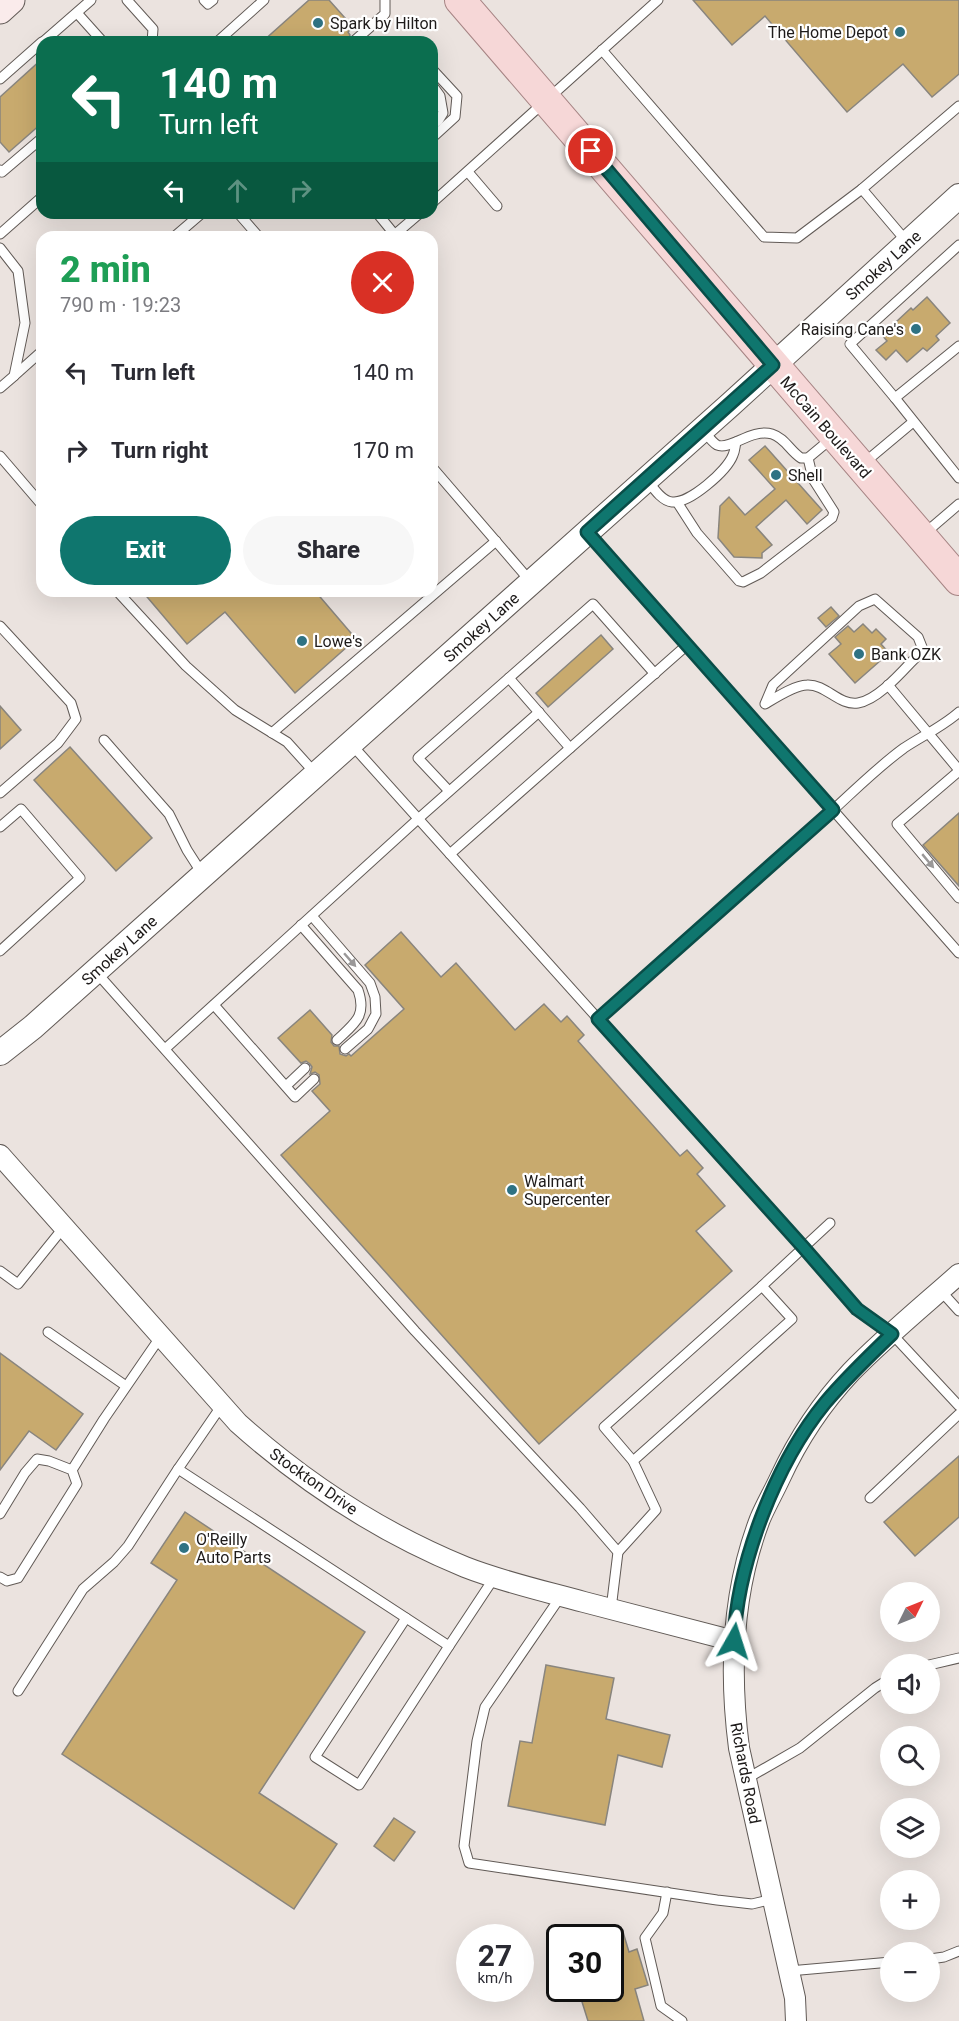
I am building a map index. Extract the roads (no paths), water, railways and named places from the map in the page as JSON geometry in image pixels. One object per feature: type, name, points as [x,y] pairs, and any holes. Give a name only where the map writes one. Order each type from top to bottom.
[{"type":"main road","points":[[0,10],[11,0]]},
{"type":"main road","name":"McCain Boulevard","points":[[460,0],[959,580]]},
{"type":"street","name":"Smokey Lane","points":[[0,1053],[33,1027],[317,774],[959,196]]},
{"type":"street","name":"Stockton Drive","points":[[0,1155],[238,1423],[303,1477],[386,1528],[465,1567],[561,1596],[734,1641]]},
{"type":"street","name":"Richards Road","points":[[796,2021],[795,1998],[739,1748],[734,1709],[734,1641],[740,1595],[760,1518],[791,1455],[824,1405],[851,1373],[959,1274]]},
{"type":"lane","points":[[49,36],[91,0]]},
{"type":"lane","points":[[127,0],[153,29],[152,36]]},
{"type":"lane","points":[[224,36],[264,0]]},
{"type":"lane","points":[[360,36],[385,14],[385,0]]},
{"type":"lane","points":[[438,198],[658,0]]},
{"type":"lane","points":[[76,12],[98,36]]},
{"type":"lane","points":[[0,79],[36,47]]},
{"type":"lane","points":[[603,50],[764,237],[797,238],[862,189],[959,106]]},
{"type":"lane","points":[[438,75],[457,96],[455,117],[438,133]]},
{"type":"lane","points":[[438,93],[443,113],[438,119]]},
{"type":"lane","points":[[438,122],[455,117]]},
{"type":"lane","points":[[0,170],[2,172],[36,143]]},
{"type":"lane","points":[[468,172],[497,206]]},
{"type":"lane","points":[[862,189],[907,243]]},
{"type":"lane","points":[[0,234],[36,202]]},
{"type":"lane","points":[[181,231],[195,219]]},
{"type":"lane","points":[[243,219],[254,231]]},
{"type":"lane","points":[[400,231],[413,219]]},
{"type":"lane","points":[[959,245],[850,344],[959,478]]},
{"type":"lane","points":[[1,252],[18,271],[25,323],[14,376]]},
{"type":"lane","points":[[895,398],[959,346]]},
{"type":"lane","points":[[0,388],[36,356]]},
{"type":"lane","points":[[860,466],[913,422]]},
{"type":"lane","points":[[702,429],[715,444],[721,447],[757,433],[773,434],[782,439],[801,459],[808,458],[834,436]]},
{"type":"lane","points":[[646,479],[666,500],[677,502],[685,500],[713,479],[733,456],[736,442]]},
{"type":"lane","points":[[0,456],[36,498]]},
{"type":"lane","points":[[677,502],[697,533],[743,582],[761,573],[832,518],[834,512],[813,479],[808,458]]},
{"type":"lane","points":[[438,474],[531,582]]},
{"type":"lane","points":[[921,537],[959,504]]},
{"type":"lane","points":[[587,532],[959,953]]},
{"type":"lane","points":[[438,591],[496,541]]},
{"type":"lane","points":[[123,597],[186,666],[235,710],[287,742],[317,774]]},
{"type":"lane","points":[[272,733],[431,597]]},
{"type":"lane","points":[[751,717],[765,704],[806,684],[820,687],[841,700],[858,704],[872,698],[888,685],[919,654],[922,647],[918,637],[875,600],[859,606],[773,685],[765,704]]},
{"type":"lane","points":[[449,791],[418,758],[593,604],[655,674]]},
{"type":"lane","points":[[0,626],[71,703],[76,719],[58,743],[0,793]]},
{"type":"lane","points":[[450,854],[687,645]]},
{"type":"lane","points":[[509,678],[570,748]]},
{"type":"lane","points":[[888,685],[959,771],[897,824],[959,898]]},
{"type":"lane","points":[[165,1049],[539,712]]},
{"type":"lane","points":[[598,1019],[884,763],[959,712]]},
{"type":"lane","points":[[104,740],[169,814],[187,850],[203,875]]},
{"type":"lane","points":[[351,743],[857,1309],[892,1334],[959,1406]]},
{"type":"lane","points":[[0,827],[21,809],[80,878],[0,951]]},
{"type":"lane","points":[[312,916],[370,982],[375,997],[376,1014],[368,1029],[345,1049]]},
{"type":"lane","points":[[301,925],[358,990],[362,1001],[358,1020],[337,1040]]},
{"type":"lane","points":[[95,971],[415,1331],[618,1552]]},
{"type":"lane","points":[[214,1005],[295,1097],[315,1078]]},
{"type":"lane","points":[[286,1086],[305,1068]]},
{"type":"lane","points":[[611,1609],[618,1552],[656,1510],[633,1461],[604,1427],[830,1224]]},
{"type":"lane","points":[[0,1271],[18,1284],[64,1227]]},
{"type":"lane","points":[[633,1461],[792,1319],[762,1286]]},
{"type":"lane","points":[[940,1290],[959,1311]]},
{"type":"lane","points":[[48,1332],[126,1386]]},
{"type":"lane","points":[[72,1470],[161,1336]]},
{"type":"lane","points":[[18,1691],[83,1589],[114,1562],[128,1546],[222,1405]]},
{"type":"lane","points":[[870,1498],[959,1414]]},
{"type":"lane","points":[[0,1515],[25,1473],[37,1460],[49,1461],[72,1470],[77,1484],[38,1549],[18,1578],[7,1581],[0,1577]]},
{"type":"lane","points":[[178,1469],[449,1646]]},
{"type":"lane","points":[[406,1618],[315,1757],[358,1785],[495,1576]]},
{"type":"lane","points":[[561,1596],[484,1707],[477,1741],[464,1846],[469,1863],[752,1904],[773,1899]]},
{"type":"lane","points":[[940,1662],[959,1658]]},
{"type":"lane","points":[[746,1779],[800,1748],[880,1685]]},
{"type":"lane","points":[[667,1892],[663,1913],[645,1938],[661,2006],[682,2021]]},
{"type":"lane","points":[[940,1958],[959,1951]]},
{"type":"lane","points":[[789,1971],[880,1963]]},
{"type":"place","name":"Spark by Hilton","points":[[318,23]]},
{"type":"place","name":"The Home Depot","points":[[900,32]]},
{"type":"place","name":"Raising Cane's","points":[[916,329]]},
{"type":"place","name":"Shell","points":[[776,475]]},
{"type":"place","name":"Lowe's","points":[[302,641]]},
{"type":"place","name":"Bank OZK","points":[[859,654]]},
{"type":"place","name":"Walmart Supercenter","points":[[512,1190]]},
{"type":"place","name":"O'Reilly Auto Parts","points":[[184,1548]]}]
